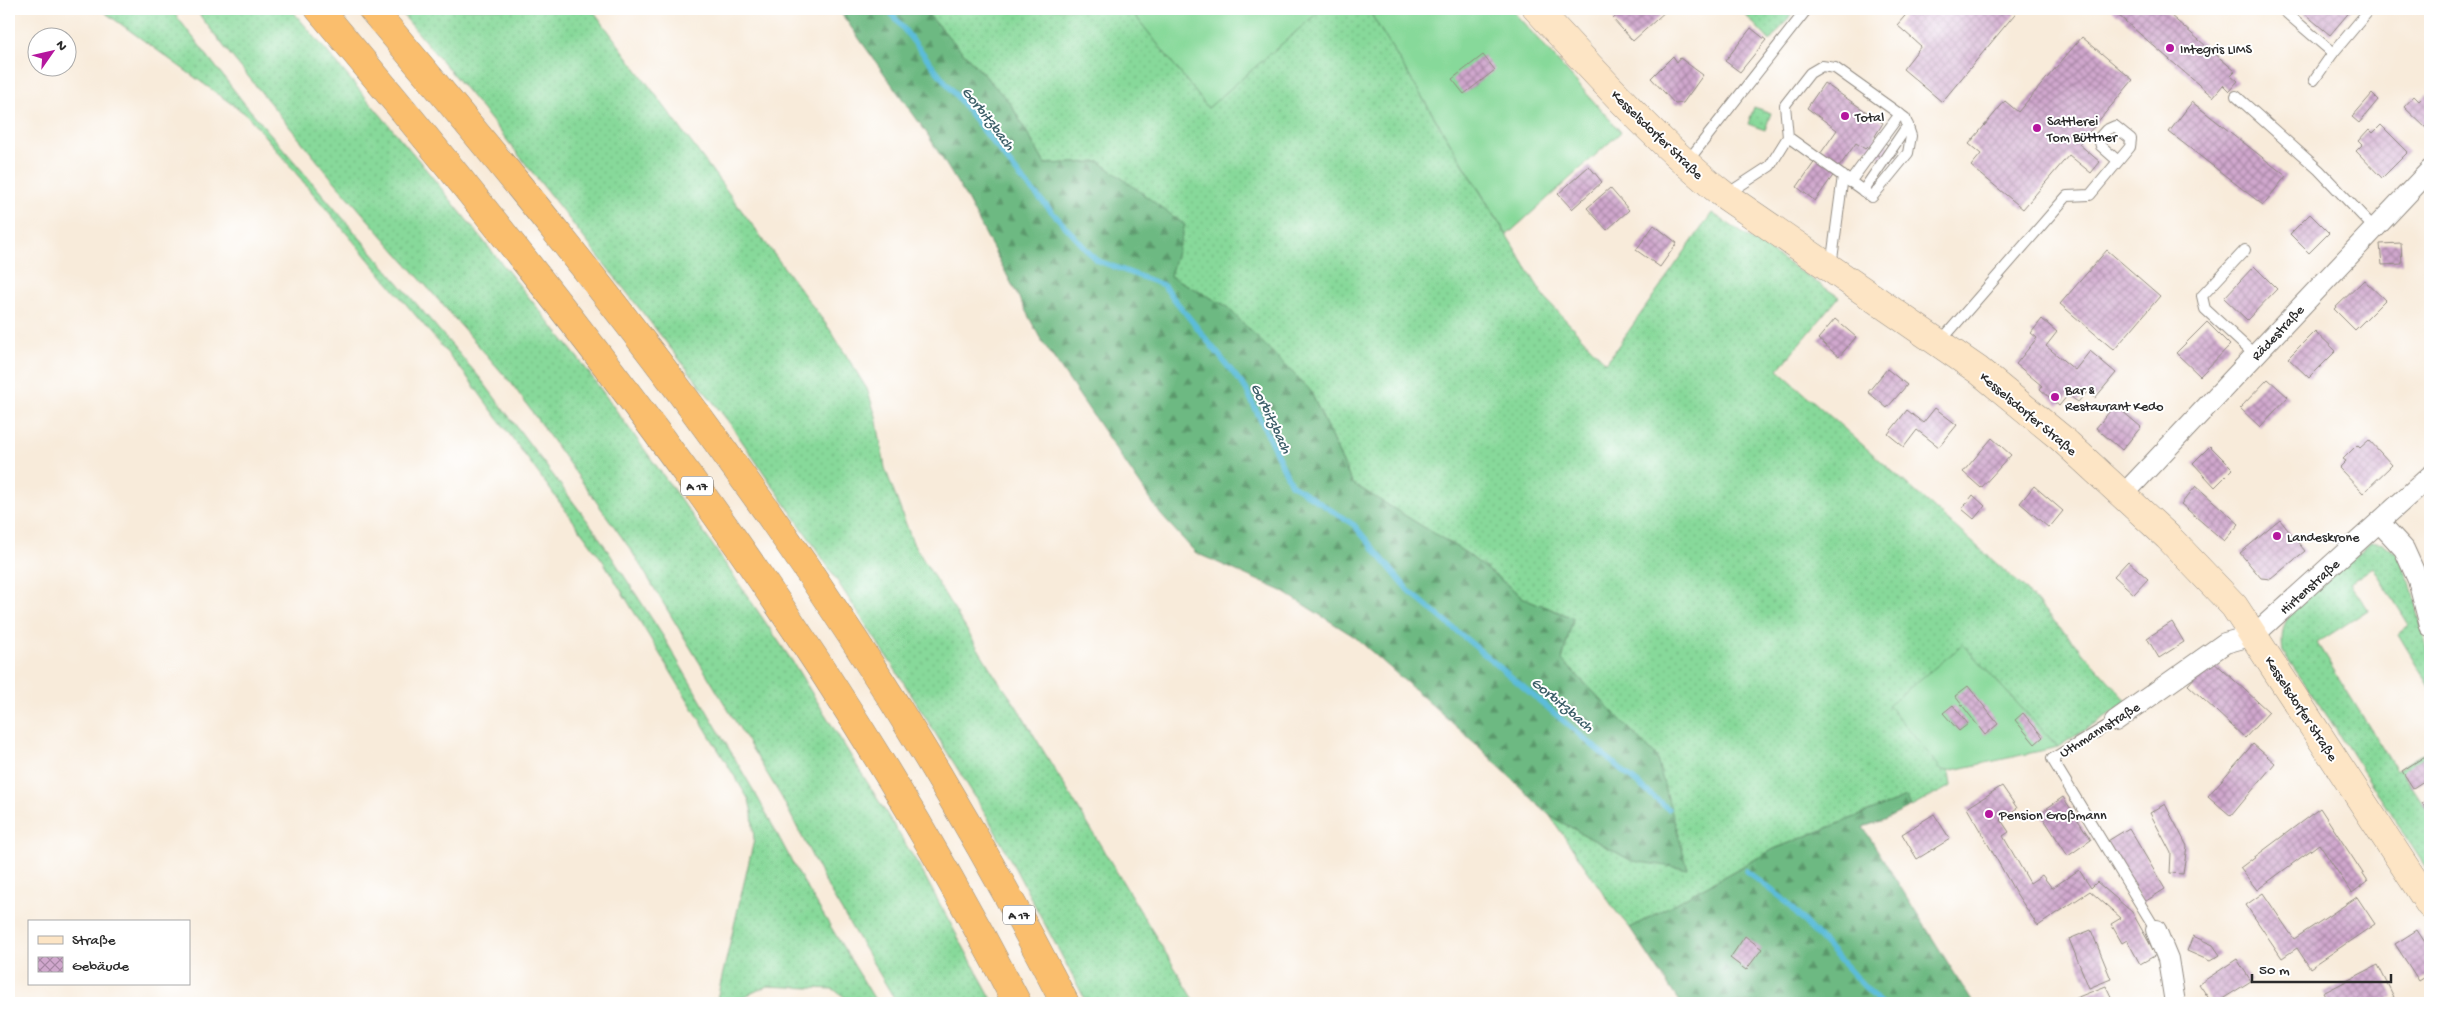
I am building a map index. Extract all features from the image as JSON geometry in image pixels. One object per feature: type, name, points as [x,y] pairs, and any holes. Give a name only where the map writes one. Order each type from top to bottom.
[{"type":"highway","name":"A 17","points":[[319,9],[543,281],[618,378],[758,571],[873,748],[927,838],[984,938],[1017,1003]]},
{"type":"highway","name":"A 17","points":[[372,9],[568,245],[647,347],[794,549],[895,704],[970,828],[1022,920],[1065,1003]]},
{"type":"main road","name":"Kesselsdorfer Straße","points":[[1537,9],[1619,98],[1685,165],[1724,196],[1978,370],[2124,495],[2187,556],[2234,606],[2430,905]]},
{"type":"street","name":"Rädestraße","points":[[2124,495],[2430,170]]},
{"type":"street","name":"Hirtenstraße","points":[[2254,635],[2430,476]]},
{"type":"street","points":[[2380,523],[2404,549],[2418,580],[2430,626]]},
{"type":"street","name":"Uthmannstraße","points":[[2115,721],[2225,643],[2254,635]]},
{"type":"street","name":"Uthmannstraße","points":[[2156,930],[2168,959],[2175,1003]]},
{"type":"lane","points":[[1685,165],[1807,9]]},
{"type":"lane","points":[[2282,9],[2333,53]]},
{"type":"lane","points":[[2314,80],[2333,53],[2370,9]]},
{"type":"lane","points":[[1724,196],[1770,166],[1788,137],[1785,105],[1810,73],[1822,66],[1835,68],[1900,114],[1905,118],[1911,136],[1908,153],[1872,197],[1788,137]]},
{"type":"lane","points":[[2236,96],[2319,170],[2375,228]]},
{"type":"lane","points":[[1831,268],[1847,179],[1900,114]]},
{"type":"lane","points":[[1863,191],[1908,125]]},
{"type":"lane","points":[[1939,343],[2067,196],[2090,195],[2118,161]]},
{"type":"lane","points":[[2245,250],[2202,296],[2205,309],[2256,355]]},
{"type":"lane","name":"Uthmannstraße","points":[[2115,721],[2052,758],[2156,930]]},
{"type":"green space","points":[[100,9],[171,9],[244,103],[480,378],[595,531],[663,636],[759,800],[798,873],[877,1003],[850,1003],[833,989],[767,986],[730,1003],[716,1003],[754,840],[749,800],[603,561],[465,374],[247,115]]},
{"type":"green space","points":[[195,9],[291,9],[416,157],[581,362],[689,511],[792,661],[919,866],[994,1003],[897,1003],[831,893],[782,798],[631,550],[512,384],[329,175]]},
{"type":"green space","points":[[398,9],[592,9],[831,331],[867,389],[876,416],[885,468],[913,543],[995,676],[1015,704],[1196,1003],[1087,1003],[987,816],[904,683],[813,544],[728,421],[488,116]]},
{"type":"green space","points":[[838,9],[923,9],[1010,103],[1045,164],[1100,162],[1185,225],[1170,276],[1226,306],[1310,390],[1352,483],[1466,553],[1524,598],[1573,618],[1562,660],[1656,756],[1688,869],[1632,861],[1550,816],[1475,743],[1355,637],[1282,591],[1196,553],[1161,515],[1040,338],[966,197],[926,132]]},
{"type":"green space","points":[[923,9],[1130,9],[1208,108],[1322,9],[1368,9],[1545,298],[1606,363],[1712,213],[1839,297],[1778,370],[2023,587],[2128,702],[2058,747],[1963,645],[1942,770],[1949,771],[1951,786],[1911,807],[1906,797],[1774,849],[1630,928],[1615,910],[1550,816],[1632,861],[1656,756],[1562,660],[1573,618],[1524,598],[1466,553],[1352,483],[1310,390],[1226,306],[1170,276],[1100,162],[1045,164],[1010,103]]},
{"type":"green space","points":[[1130,9],[1322,9],[1208,108]]},
{"type":"green space","points":[[1368,9],[1511,9],[1621,132],[1507,235]]},
{"type":"green space","points":[[1740,9],[1796,9],[1770,41]]},
{"type":"green space","points":[[1754,107],[1771,113],[1765,130],[1748,124]]},
{"type":"green space","points":[[2371,542],[2384,544],[2397,554],[2410,582],[2430,660],[2430,687],[2398,634],[2409,625],[2373,567],[2350,583],[2368,610],[2317,643],[2396,770],[2430,749],[2430,753],[2402,772],[2430,815],[2430,874],[2328,717],[2283,652],[2283,633],[2289,615]]},
{"type":"green space","points":[[1963,645],[2058,747],[1949,771],[1942,770],[1888,705]]},
{"type":"green space","points":[[1906,797],[1911,807],[1884,820],[1863,827],[1973,1003],[1680,1003],[1630,928],[1774,849]]},
{"type":"building","points":[[1624,9],[1668,9],[1633,41],[1613,19]]},
{"type":"building","points":[[1911,9],[2019,9],[1942,102],[1903,69],[1921,46],[1897,25]]},
{"type":"building","points":[[2111,9],[2163,9],[2235,71],[2231,75],[2238,81],[2229,91],[2223,85],[2213,97]]},
{"type":"building","points":[[2299,9],[2352,9],[2330,35]]},
{"type":"building","points":[[1751,28],[1766,40],[1740,72],[1725,61]]},
{"type":"building","name":"Sattlerei Tom Büttner","points":[[2082,37],[2133,80],[2079,144],[2100,162],[2091,173],[2069,155],[2023,209],[1971,166],[1981,154],[1969,144],[2005,101],[2018,112]]},
{"type":"building","points":[[1483,55],[1495,70],[1464,94],[1452,79]]},
{"type":"building","points":[[1673,56],[1677,62],[1680,58],[1703,75],[1683,103],[1675,104],[1651,78]]},
{"type":"building","points":[[1824,83],[1883,123],[1875,136],[1898,152],[1889,164],[1867,147],[1865,149],[1856,143],[1815,201],[1797,187],[1837,130],[1807,108]]},
{"type":"building","points":[[2427,93],[2430,96],[2430,126],[2427,129],[2404,107],[2414,96],[2419,101]]},
{"type":"building","points":[[2372,94],[2378,100],[2359,123],[2352,117]]},
{"type":"building","points":[[2192,102],[2286,176],[2263,205],[2169,132]]},
{"type":"building","points":[[2381,125],[2408,152],[2382,178],[2356,151],[2362,145],[2358,141],[2369,129],[2373,133]]},
{"type":"building","points":[[1589,166],[1602,182],[1572,209],[1558,194]]},
{"type":"building","points":[[1610,188],[1629,210],[1607,230],[1587,208]]},
{"type":"building","points":[[2310,214],[2329,233],[2309,253],[2290,234]]},
{"type":"building","points":[[1654,225],[1677,243],[1660,267],[1636,250]]},
{"type":"building","points":[[2401,243],[2402,264],[2382,265],[2380,244]]},
{"type":"building","points":[[2107,250],[2160,296],[2114,350],[2060,304]]},
{"type":"building","points":[[2254,266],[2277,289],[2247,320],[2224,298]]},
{"type":"building","points":[[2364,280],[2385,300],[2355,330],[2334,309]]},
{"type":"building","points":[[1835,319],[1856,337],[1839,357],[1818,339]]},
{"type":"building","points":[[2042,319],[2057,332],[2046,346],[2075,370],[2090,351],[2116,373],[2095,398],[2087,392],[2078,402],[2068,395],[2059,406],[2040,389],[2042,386],[2016,364],[2037,338],[2031,333]]},
{"type":"building","points":[[2207,322],[2230,345],[2200,376],[2176,353]]},
{"type":"building","points":[[2315,331],[2336,351],[2309,378],[2288,358]]},
{"type":"building","points":[[1887,369],[1907,385],[1887,408],[1868,392]]},
{"type":"building","points":[[2268,379],[2288,397],[2260,427],[2240,408]]},
{"type":"building","points":[[2115,405],[2141,427],[2122,450],[2096,428]]},
{"type":"building","points":[[1935,408],[1957,425],[1939,447],[1917,430],[1904,447],[1888,434],[1907,410],[1923,423]]},
{"type":"building","points":[[1992,438],[2011,455],[1981,488],[1963,472]]},
{"type":"building","points":[[2369,440],[2392,465],[2363,493],[2339,468],[2346,461],[2343,459],[2357,445],[2360,448]]},
{"type":"building","points":[[2210,446],[2233,469],[2215,487],[2193,463]]},
{"type":"building","points":[[2034,486],[2063,511],[2049,528],[2020,503]]},
{"type":"building","points":[[2196,486],[2239,524],[2224,541],[2181,504]]},
{"type":"building","points":[[1973,495],[1985,506],[1974,519],[1962,509]]},
{"type":"building","name":"Landeskrone","points":[[2280,520],[2305,551],[2271,579],[2261,578],[2240,553]]},
{"type":"building","points":[[2128,561],[2148,579],[2134,594],[2114,576]]},
{"type":"building","points":[[2172,622],[2184,642],[2159,658],[2147,638]]},
{"type":"building","points":[[2211,659],[2269,712],[2245,738],[2188,685]]},
{"type":"building","points":[[1968,686],[1998,724],[1985,735],[1955,696]]},
{"type":"building","points":[[1953,705],[1968,724],[1959,731],[1943,713]]},
{"type":"building","points":[[2023,713],[2043,737],[2035,744],[2015,720]]},
{"type":"building","points":[[2253,744],[2275,763],[2231,816],[2208,796]]},
{"type":"building","points":[[2430,753],[2430,777],[2413,788],[2402,771]]},
{"type":"building","points":[[2002,786],[2017,808],[2001,820],[2009,832],[2003,836],[2030,883],[2042,875],[2052,888],[2079,870],[2091,888],[2097,882],[2132,912],[2156,955],[2140,964],[2127,940],[2122,943],[2111,924],[2121,918],[2090,891],[2038,926],[2016,893],[1967,808]]},
{"type":"building","points":[[2063,797],[2091,840],[2068,856],[2040,813]]},
{"type":"building","points":[[2430,797],[2430,815],[2422,803]]},
{"type":"building","points":[[2165,804],[2187,846],[2183,874],[2170,873],[2171,853],[2150,813]]},
{"type":"building","points":[[2320,808],[2368,881],[2352,893],[2319,844],[2257,890],[2240,868]]},
{"type":"building","points":[[1934,814],[1950,839],[1917,859],[1902,834]]},
{"type":"building","points":[[2129,828],[2165,889],[2143,903],[2106,842]]},
{"type":"building","points":[[2263,893],[2294,939],[2357,897],[2375,924],[2310,968],[2297,948],[2282,958],[2246,905]]},
{"type":"building","points":[[2091,930],[2111,979],[2089,988],[2069,939]]},
{"type":"building","points":[[2417,930],[2430,950],[2430,974],[2419,981],[2395,944]]},
{"type":"building","points":[[1745,936],[1762,949],[1746,970],[1730,958]]},
{"type":"building","points":[[2193,936],[2213,945],[2220,955],[2210,961],[2187,951]]},
{"type":"building","points":[[2237,959],[2251,981],[2216,1003],[2212,1003],[2199,984]]},
{"type":"building","points":[[2378,965],[2394,997],[2381,1003],[2329,1003],[2323,993]]},
{"type":"building","points":[[2106,986],[2114,1003],[2063,1003]]},
{"type":"waterway","name":"Gorbitzbach","points":[[888,9],[1021,178],[1096,260],[1163,285],[1246,389],[1291,484],[1354,525],[1408,590],[1668,809]]},
{"type":"waterway","name":"Gorbitzbach","points":[[1746,871],[1782,898],[1880,1003]]},
{"type":"place","name":"Integris LIMS","points":[[2170,48]]},
{"type":"place","name":"Total","points":[[1845,116]]},
{"type":"place","name":"Sattlerei Tom Büttner","points":[[2037,128]]},
{"type":"place","name":"Bar & Restaurant Kedo","points":[[2055,397]]},
{"type":"place","name":"Landeskrone","points":[[2277,536]]},
{"type":"place","name":"Pension Großmann","points":[[1989,814]]}]
